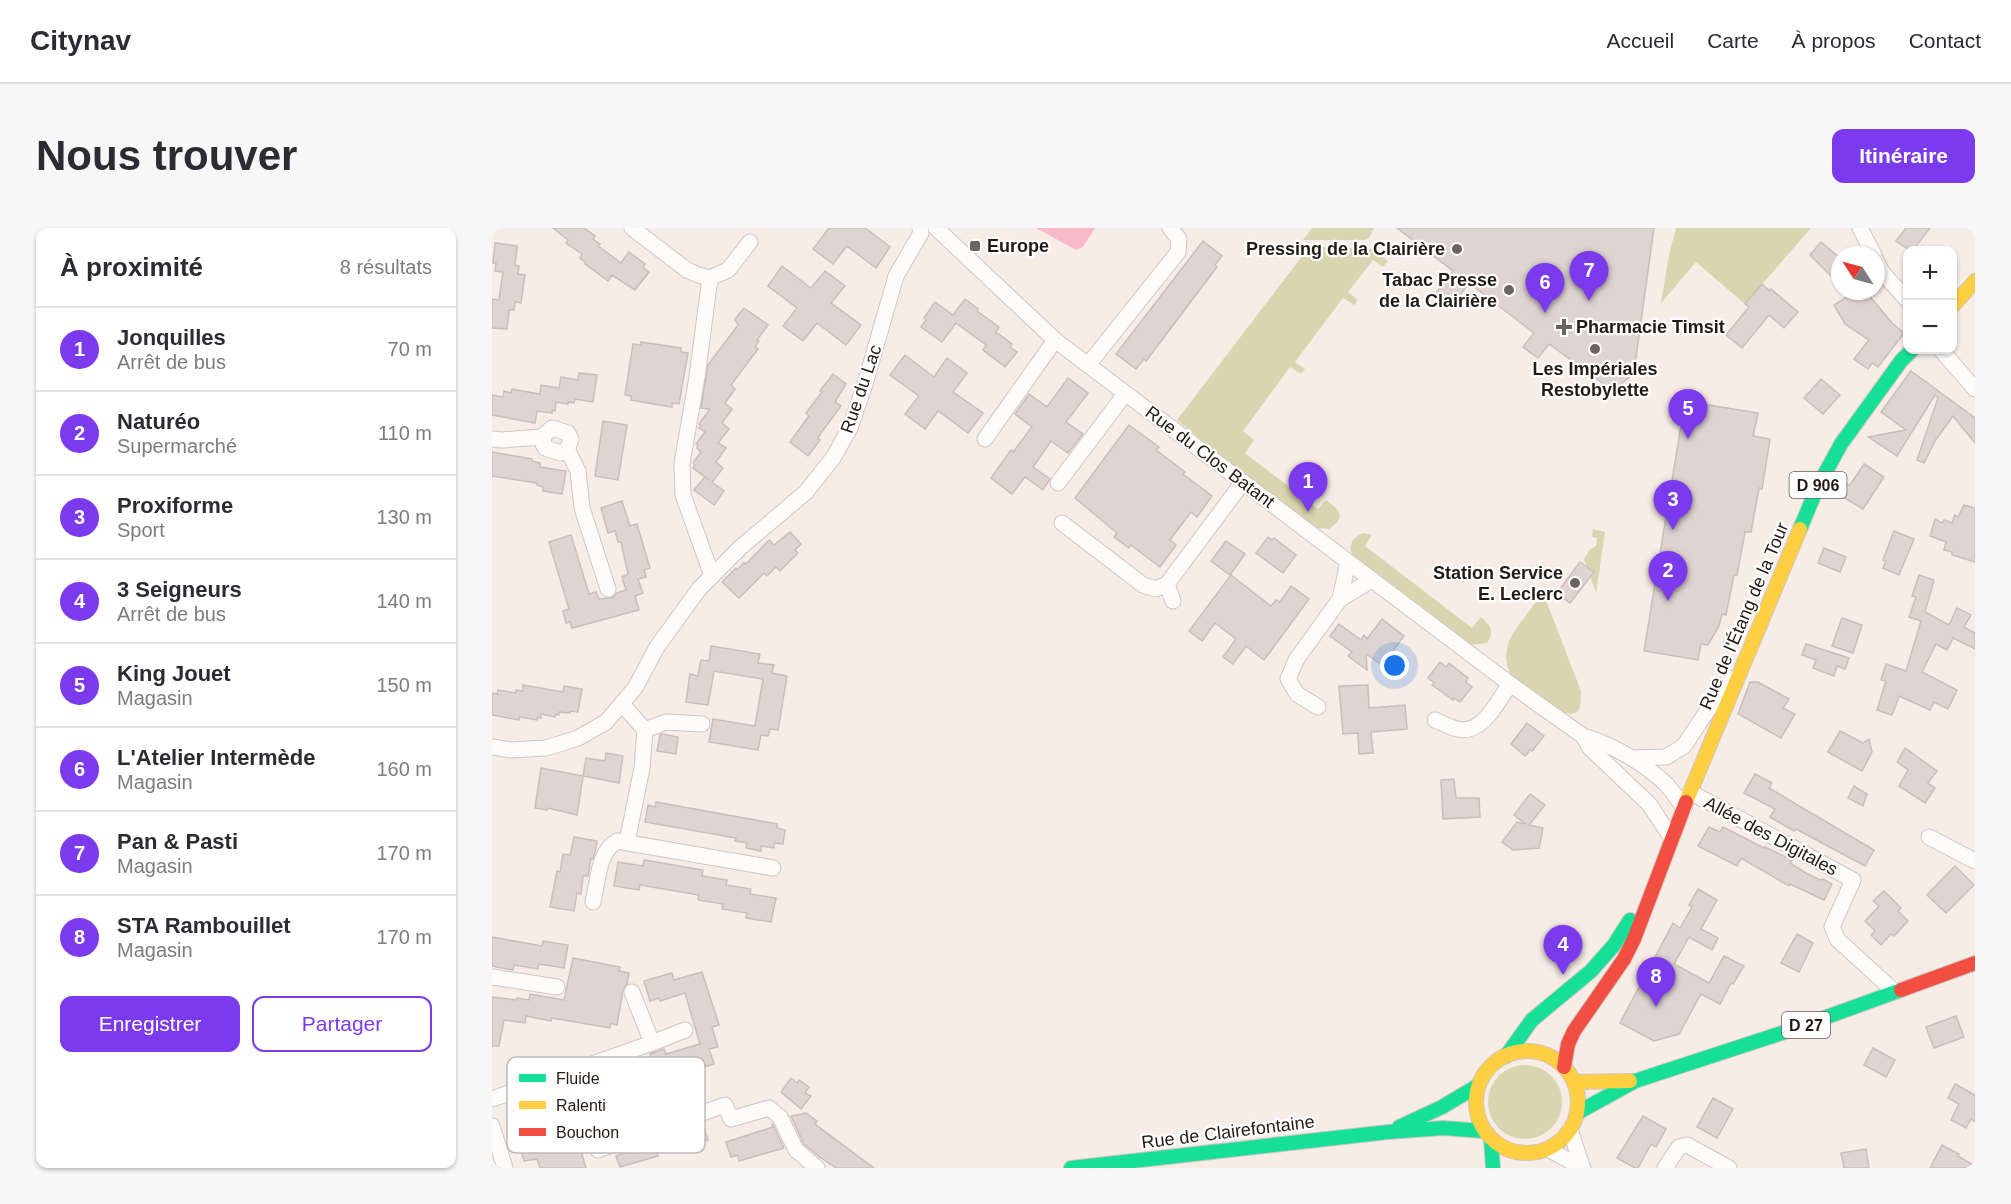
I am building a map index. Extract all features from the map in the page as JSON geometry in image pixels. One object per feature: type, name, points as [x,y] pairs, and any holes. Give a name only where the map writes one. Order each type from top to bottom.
[{"type":"main road","points":[[1957,302],[1975,281]]},
{"type":"main road","name":"Rue de l'Étang de la Tour","points":[[1654,880],[1829,463],[1909,354]]},
{"type":"main road","name":"D 906","points":[[1506,1056],[1532,1020],[1591,971],[1614,945],[1654,880]]},
{"type":"main road","name":"D 906","points":[[1564,1067],[1568,1044],[1574,1030],[1624,959],[1634,939],[1654,880]]},
{"type":"main road","name":"D 27","points":[[1577,1113],[1635,1081],[1791,1030],[1975,963]]},
{"type":"main road","points":[[1533,1052],[1550,1056],[1564,1067],[1574,1082],[1578,1097],[1577,1113],[1570,1129],[1559,1142],[1545,1150],[1520,1153],[1509,1150],[1488,1135],[1480,1123],[1476,1104],[1479,1085],[1489,1068],[1506,1056],[1533,1052]]},
{"type":"main road","name":"D 27","points":[[1574,1082],[1635,1081]]},
{"type":"main road","name":"Rue de Clairefontaine","points":[[1388,1131],[1442,1107],[1479,1085]]},
{"type":"main road","name":"Rue de Clairefontaine","points":[[1071,1168],[1388,1131],[1443,1128],[1488,1135]]},
{"type":"main road","points":[[1488,1135],[1493,1168]]},
{"type":"main road","points":[[1534,1165],[1545,1150]]},
{"type":"street","points":[[632,228],[687,270],[710,278],[728,270],[750,242]]},
{"type":"street","name":"Rue du Lac","points":[[492,747],[511,750],[546,748],[578,738],[606,722],[635,688],[657,647],[679,614],[712,576],[741,547],[806,492],[833,458],[850,428],[866,384],[896,276],[921,233],[920,228]]},
{"type":"street","name":"Rue du Clos Batant","points":[[936,228],[1055,340],[1510,684],[1583,736],[1597,740],[1632,758],[1667,786],[1684,808]]},
{"type":"street","points":[[1088,365],[1178,252],[1179,239],[1170,228]]},
{"type":"street","points":[[1860,228],[1869,246]]},
{"type":"street","points":[[1885,275],[1907,300]]},
{"type":"street","points":[[710,278],[697,377],[682,463],[683,495],[712,576]]},
{"type":"street","points":[[985,439],[1055,340]]},
{"type":"street","points":[[1944,354],[1975,389]]},
{"type":"street","points":[[1058,483],[1125,394]]},
{"type":"street","points":[[492,439],[543,437],[545,448],[561,453],[567,449],[578,471],[582,508],[608,589]]},
{"type":"street","points":[[1062,523],[1143,585],[1156,590],[1167,584],[1243,482]]},
{"type":"street","points":[[1340,600],[1348,562]]},
{"type":"street","points":[[1318,707],[1297,694],[1288,679],[1296,660],[1340,600],[1372,580]]},
{"type":"street","points":[[1167,584],[1173,601]]},
{"type":"street","name":"Rue du Clos Batant","points":[[1632,758],[1666,757],[1684,746],[1754,638]]},
{"type":"street","points":[[1435,720],[1457,729],[1470,730],[1481,724],[1510,684]]},
{"type":"street","points":[[622,704],[645,730],[642,768],[627,842]]},
{"type":"street","points":[[645,730],[666,722],[702,724]]},
{"type":"street","name":"Rue du Clos Batant","points":[[1583,736],[1590,748],[1654,810],[1671,837]]},
{"type":"street","name":"Allée des Digitales","points":[[1690,792],[1853,880],[1832,927],[1838,940],[1895,992]]},
{"type":"street","points":[[1654,810],[1684,808]]},
{"type":"street","points":[[1929,837],[1975,861]]},
{"type":"street","points":[[593,902],[604,855],[611,845],[617,842],[774,868]]},
{"type":"street","points":[[492,977],[556,987]]},
{"type":"street","points":[[632,992],[652,1043]]},
{"type":"street","points":[[611,1057],[685,1030]]},
{"type":"street","points":[[492,1099],[507,1094]]},
{"type":"street","points":[[705,1112],[725,1105],[731,1119],[769,1108],[780,1117],[796,1150],[817,1168]]},
{"type":"street","points":[[492,1126],[505,1168]]},
{"type":"street","points":[[1570,1129],[1583,1167]]},
{"type":"street","points":[[1665,1168],[1679,1147],[1687,1144],[1729,1168]]},
{"type":"street","points":[[1545,1150],[1583,1167]]},
{"type":"shaded area","points":[[1036,228],[1095,228],[1083,247],[1076,250]]},
{"type":"shaded area","points":[[1312,228],[1374,228],[1369,238],[1364,240],[1303,240]]},
{"type":"shaded area","points":[[1676,228],[1811,228],[1745,304],[1696,262],[1661,303]]},
{"type":"shaded area","points":[[1299,246],[1372,249],[1388,261],[1383,267],[1373,260],[1348,292],[1358,300],[1354,305],[1343,298],[1295,362],[1305,369],[1301,374],[1290,367],[1243,431],[1254,440],[1245,453],[1318,509],[1326,500],[1338,510],[1340,517],[1329,529],[1316,528],[1233,466],[1177,420],[1303,255]]},
{"type":"shaded area","points":[[1593,529],[1605,532],[1596,593],[1584,559],[1590,549],[1596,546],[1597,538],[1592,537]]},
{"type":"shaded area","points":[[1363,533],[1372,535],[1365,546],[1472,628],[1481,617],[1491,629],[1487,643],[1471,645],[1354,557],[1351,549],[1352,543]]},
{"type":"shaded area","points":[[1543,600],[1547,603],[1581,691],[1580,707],[1577,712],[1571,714],[1562,712],[1511,675],[1507,665],[1506,655],[1511,637],[1535,603]]},
{"type":"shaded area","points":[[1518,1065],[1532,1065],[1546,1071],[1556,1081],[1562,1095],[1562,1109],[1556,1123],[1546,1133],[1532,1139],[1518,1139],[1504,1133],[1494,1123],[1488,1109],[1488,1095],[1494,1081],[1504,1071]]},
{"type":"building","points":[[553,228],[584,228],[595,236],[593,239],[600,244],[598,246],[621,263],[629,252],[645,264],[643,267],[649,272],[635,290],[612,275],[608,281],[585,264],[580,258],[582,254],[566,243],[568,240]]},
{"type":"building","points":[[829,228],[865,228],[890,247],[876,268],[847,246],[833,264],[813,249]]},
{"type":"building","points":[[1397,228],[1654,228],[1632,375],[1620,385],[1605,385],[1549,344],[1538,358],[1523,347],[1534,333],[1469,283],[1452,306],[1436,293],[1453,271]]},
{"type":"building","points":[[1906,228],[1930,228],[1916,246],[1903,246],[1896,241]]},
{"type":"building","points":[[1203,241],[1222,256],[1215,265],[1217,267],[1146,361],[1144,359],[1136,369],[1116,354]]},
{"type":"building","points":[[1821,242],[1831,250],[1831,276],[1810,255]]},
{"type":"building","points":[[495,243],[517,246],[515,265],[519,266],[518,274],[525,275],[521,303],[515,302],[514,310],[509,310],[507,329],[492,328],[492,299],[499,300],[503,272],[495,271],[496,263],[493,263]]},
{"type":"building","points":[[782,266],[811,288],[825,271],[845,286],[831,303],[861,325],[846,345],[817,323],[803,341],[783,326],[797,308],[768,286]]},
{"type":"building","points":[[1762,284],[1798,312],[1784,328],[1769,315],[1742,348],[1726,335],[1749,307],[1745,304]]},
{"type":"building","points":[[965,299],[999,327],[996,332],[1012,344],[1010,347],[1017,352],[1005,367],[983,350],[986,345],[956,323],[942,342],[921,327],[935,302],[953,315]]},
{"type":"building","points":[[1842,300],[1873,300],[1903,332],[1878,367],[1872,363],[1868,369],[1854,359],[1869,340],[1845,324],[1834,305]]},
{"type":"building","points":[[744,308],[768,325],[757,340],[759,341],[755,347],[758,349],[731,385],[735,389],[725,403],[732,409],[722,423],[729,429],[718,443],[726,448],[716,462],[723,468],[712,482],[724,491],[714,505],[694,490],[705,477],[693,468],[695,465],[693,463],[701,452],[696,444],[705,432],[699,428],[701,426],[699,424],[710,409],[701,408],[708,365],[738,325],[735,319]]},
{"type":"building","points":[[641,342],[681,348],[681,352],[688,353],[679,404],[672,403],[672,407],[631,400],[631,396],[625,395],[633,344],[641,345]]},
{"type":"building","points":[[905,355],[934,377],[947,358],[967,373],[953,392],[983,413],[968,433],[938,411],[925,429],[905,414],[919,396],[890,375]]},
{"type":"building","points":[[1911,371],[1975,418],[1975,443],[1953,416],[1935,441],[1924,463],[1917,460],[1938,398],[1935,395],[1897,456],[1868,437],[1906,430],[1881,412]]},
{"type":"building","points":[[579,373],[597,375],[593,402],[575,399],[574,403],[568,402],[568,404],[556,402],[555,411],[552,410],[552,413],[537,411],[535,423],[492,415],[492,395],[503,397],[504,391],[511,393],[512,389],[540,394],[541,385],[559,388],[561,377],[578,380]]},
{"type":"building","points":[[833,374],[846,384],[835,402],[841,406],[821,433],[818,439],[820,440],[808,456],[790,442],[809,416],[806,413]]},
{"type":"building","points":[[1068,378],[1088,393],[1066,422],[1083,434],[1068,453],[1051,441],[1033,467],[1050,479],[1043,490],[1025,477],[1012,494],[991,478],[1011,450],[1013,452],[1032,427],[1015,414],[1029,394],[1047,407]]},
{"type":"building","points":[[1821,379],[1840,395],[1823,414],[1804,398]]},
{"type":"building","points":[[1685,401],[1758,413],[1753,436],[1770,439],[1762,489],[1759,488],[1751,532],[1745,532],[1726,615],[1722,614],[1719,626],[1708,645],[1701,644],[1698,660],[1644,651]]},
{"type":"building","points":[[603,421],[627,425],[618,480],[595,476]]},
{"type":"building","points":[[1129,425],[1159,447],[1156,450],[1212,496],[1197,517],[1191,512],[1170,540],[1176,545],[1160,567],[1131,545],[1129,548],[1114,537],[1117,533],[1075,498]]},
{"type":"building","points":[[492,452],[532,459],[540,463],[540,467],[566,471],[562,494],[543,491],[543,487],[537,483],[492,476]]},
{"type":"building","points":[[1864,464],[1884,477],[1863,509],[1831,490],[1836,481],[1850,485]]},
{"type":"building","points":[[622,501],[630,526],[637,524],[650,568],[644,570],[646,577],[638,579],[643,593],[635,596],[639,610],[572,628],[570,622],[566,623],[563,611],[569,609],[549,542],[571,535],[589,594],[596,592],[599,599],[612,598],[617,593],[626,590],[622,577],[628,574],[621,542],[618,542],[615,531],[608,533],[601,508]]},
{"type":"building","points":[[1964,505],[1975,508],[1975,562],[1952,555],[1952,552],[1944,550],[1946,542],[1930,536],[1935,519],[1942,523],[1944,520],[1952,523],[1955,515],[1958,517]]},
{"type":"building","points":[[1894,531],[1914,539],[1899,575],[1883,568],[1886,561],[1883,560]]},
{"type":"building","points":[[790,532],[801,544],[795,550],[798,553],[780,571],[776,567],[767,576],[764,573],[739,598],[722,582],[736,568],[737,570],[744,563],[746,564],[769,540],[774,545]]},
{"type":"building","points":[[1268,537],[1272,540],[1274,538],[1296,555],[1283,573],[1256,553]]},
{"type":"building","points":[[1226,541],[1245,554],[1230,575],[1211,561]]},
{"type":"building","points":[[1824,548],[1846,557],[1840,572],[1818,563]]},
{"type":"building","name":"Station Service E. Leclerc","points":[[1580,562],[1594,572],[1570,603],[1557,593]]},
{"type":"building","points":[[1231,575],[1271,606],[1276,600],[1280,602],[1291,586],[1309,599],[1264,660],[1246,646],[1233,664],[1223,657],[1236,639],[1215,623],[1202,641],[1189,631]]},
{"type":"building","points":[[1919,575],[1934,580],[1925,612],[1949,625],[1957,608],[1971,615],[1964,627],[1975,633],[1975,649],[1953,638],[1947,650],[1936,644],[1922,672],[1957,690],[1948,709],[1934,702],[1930,710],[1899,696],[1892,715],[1877,710],[1886,681],[1881,680],[1886,664],[1906,671],[1921,621],[1909,617],[1916,597],[1912,596]]},
{"type":"building","points":[[1842,618],[1862,625],[1853,653],[1832,646]]},
{"type":"building","points":[[1382,619],[1404,636],[1384,663],[1379,663],[1366,654],[1367,670],[1348,656],[1352,652],[1330,636],[1339,624],[1361,640],[1364,635],[1367,639]]},
{"type":"building","points":[[1806,644],[1849,658],[1845,669],[1837,666],[1834,676],[1813,668],[1816,660],[1802,655]]},
{"type":"building","points":[[711,646],[760,654],[758,663],[774,665],[772,673],[787,676],[778,730],[770,729],[768,736],[761,735],[758,750],[709,742],[713,719],[755,726],[763,679],[714,671],[708,705],[686,702],[690,674],[698,676],[701,660],[709,661]]},
{"type":"building","points":[[1440,662],[1446,667],[1449,663],[1468,678],[1466,682],[1472,687],[1460,702],[1454,698],[1453,700],[1432,685],[1434,683],[1428,678]]},
{"type":"building","points":[[1750,682],[1758,682],[1789,699],[1783,708],[1795,714],[1781,738],[1738,714]]},
{"type":"building","points":[[523,685],[563,692],[564,686],[582,689],[578,712],[559,712],[559,715],[556,714],[555,717],[541,714],[541,718],[538,717],[537,720],[520,717],[519,720],[492,715],[492,693],[497,694],[498,690],[516,693],[516,690],[523,691]]},
{"type":"building","points":[[1368,685],[1369,708],[1405,705],[1407,729],[1371,732],[1373,753],[1359,754],[1358,733],[1343,734],[1339,686]]},
{"type":"building","points":[[1527,723],[1544,736],[1525,756],[1511,744]]},
{"type":"building","points":[[1840,731],[1863,743],[1869,739],[1872,752],[1862,771],[1828,752]]},
{"type":"building","points":[[662,734],[678,737],[676,754],[657,751]]},
{"type":"building","points":[[1905,748],[1937,771],[1928,783],[1935,788],[1925,803],[1899,786],[1908,770],[1897,762]]},
{"type":"building","points":[[606,753],[623,756],[619,783],[583,776],[586,758],[605,761]]},
{"type":"building","points":[[541,768],[583,776],[577,815],[548,808],[547,810],[535,808]]},
{"type":"building","points":[[1755,774],[1772,783],[1769,788],[1874,850],[1865,866],[1770,817],[1775,809],[1744,793]]},
{"type":"building","points":[[1454,779],[1456,798],[1479,798],[1480,817],[1443,819],[1441,780]]},
{"type":"building","points":[[1854,786],[1867,794],[1863,806],[1848,798]]},
{"type":"building","points":[[1530,794],[1545,805],[1529,825],[1543,828],[1539,848],[1513,850],[1502,842],[1517,822],[1526,824],[1514,815]]},
{"type":"building","points":[[656,802],[777,824],[777,828],[785,830],[783,844],[774,843],[774,848],[761,846],[761,851],[746,848],[747,843],[735,841],[736,838],[645,822],[648,805],[655,807]]},
{"type":"building","points":[[1709,827],[1720,832],[1723,827],[1792,860],[1790,863],[1806,873],[1832,884],[1824,900],[1790,884],[1789,886],[1741,858],[1737,866],[1698,846]]},
{"type":"building","points":[[574,837],[597,841],[588,876],[583,876],[581,894],[577,893],[574,911],[550,907],[557,871],[560,872],[563,854],[570,855]]},
{"type":"building","points":[[644,860],[703,870],[702,876],[727,880],[726,885],[751,889],[750,894],[776,898],[771,922],[746,918],[747,913],[722,909],[723,904],[698,900],[699,895],[640,885],[639,890],[614,886],[618,862],[643,866]]},
{"type":"building","points":[[1955,866],[1974,885],[1946,913],[1927,895]]},
{"type":"building","points":[[1698,889],[1717,900],[1701,929],[1718,938],[1712,950],[1689,937],[1674,964],[1709,983],[1724,956],[1744,966],[1733,984],[1731,983],[1720,1004],[1701,994],[1679,1034],[1654,1041],[1620,1023],[1673,923],[1680,928],[1692,907],[1689,905]]},
{"type":"building","points":[[1884,891],[1901,908],[1898,911],[1908,921],[1894,936],[1891,934],[1881,945],[1871,935],[1875,931],[1865,921],[1879,906],[1873,901]]},
{"type":"building","points":[[1797,934],[1813,943],[1799,972],[1781,963]]},
{"type":"building","points":[[492,937],[542,946],[543,941],[568,945],[564,968],[539,964],[538,969],[514,965],[513,970],[492,966]]},
{"type":"building","points":[[573,958],[620,967],[619,971],[629,973],[623,990],[617,1025],[611,1023],[610,1028],[526,1016],[525,1023],[504,1020],[499,1046],[492,1046],[492,997],[529,1000],[530,994],[564,1000]]},
{"type":"building","points":[[702,972],[719,1025],[712,1027],[718,1047],[709,1049],[714,1064],[705,1067],[705,1057],[651,1057],[650,1054],[664,1049],[666,1054],[700,1044],[685,993],[660,1001],[659,998],[650,1001],[644,981],[672,973],[674,980]]},
{"type":"building","points":[[1956,1016],[1964,1037],[1934,1048],[1926,1027]]},
{"type":"building","points":[[1873,1048],[1895,1060],[1886,1077],[1864,1065]]},
{"type":"building","points":[[791,1078],[809,1087],[805,1093],[811,1096],[801,1109],[781,1092]]},
{"type":"building","points":[[1955,1084],[1975,1095],[1975,1122],[1971,1119],[1966,1128],[1951,1120],[1959,1104],[1948,1098]]},
{"type":"building","points":[[1713,1098],[1733,1109],[1717,1138],[1697,1127]]},
{"type":"building","points":[[806,1113],[817,1121],[815,1124],[874,1168],[836,1168],[821,1158],[804,1144],[791,1116]]},
{"type":"building","points":[[1643,1116],[1666,1129],[1656,1147],[1651,1144],[1638,1168],[1635,1168],[1617,1158]]},
{"type":"building","points":[[772,1123],[784,1148],[739,1161],[738,1155],[731,1157],[726,1142],[773,1127]]},
{"type":"building","points":[[1942,1145],[1959,1154],[1958,1156],[1975,1168],[1930,1168]]},
{"type":"building","points":[[1866,1149],[1869,1168],[1844,1168],[1841,1153]]},
{"type":"building","points":[[522,1153],[582,1153],[586,1168],[540,1168],[537,1159],[524,1161]]},
{"type":"building","points":[[626,1153],[657,1153],[658,1156],[620,1167],[616,1156]]},
{"type":"traffic: fast","points":[[1800,529],[1818,486],[1841,444],[1908,354]]},
{"type":"traffic: fast","points":[[1506,1056],[1532,1020],[1591,971],[1614,945],[1630,920]]},
{"type":"traffic: fast","points":[[1577,1113],[1635,1081],[1791,1030],[1901,990]]},
{"type":"traffic: fast","points":[[1399,1127],[1442,1107],[1479,1085]]},
{"type":"traffic: fast","points":[[1071,1168],[1388,1132],[1443,1128],[1484,1131]]},
{"type":"traffic: fast","points":[[1491,1139],[1493,1168]]},
{"type":"traffic: slow","points":[[1957,301],[1975,281]]},
{"type":"traffic: slow","points":[[1686,802],[1800,529]]},
{"type":"traffic: slow","points":[[1527,1051],[1546,1055],[1563,1066],[1574,1083],[1578,1102],[1574,1121],[1563,1138],[1546,1149],[1527,1153],[1508,1149],[1491,1138],[1480,1121],[1476,1102],[1480,1083],[1491,1066],[1508,1055],[1527,1051]]},
{"type":"traffic: slow","points":[[1574,1082],[1630,1081]]},
{"type":"traffic: jam","points":[[1564,1067],[1568,1044],[1574,1031],[1624,959],[1634,939],[1686,802]]},
{"type":"traffic: jam","points":[[1901,990],[1975,963]]},
{"type":"place","name":"Europe","points":[[975,246]]},
{"type":"place","name":"Pressing de la Clairière","points":[[1457,249]]},
{"type":"place","name":"Tabac Presse de la Clairière","points":[[1509,290]]},
{"type":"place","name":"Pan & Pasti","points":[[1589,301]]},
{"type":"place","name":"L'Atelier Intermède","points":[[1545,313]]},
{"type":"place","name":"Pharmacie Timsit","points":[[1564,327]]},
{"type":"place","name":"Les Impériales Restobylette","points":[[1595,349]]},
{"type":"place","name":"King Jouet","points":[[1688,439]]},
{"type":"place","name":"Jonquilles","points":[[1308,512]]},
{"type":"place","name":"Proxiforme","points":[[1673,530]]},
{"type":"place","name":"Station Service E. Leclerc","points":[[1575,583]]},
{"type":"place","name":"Naturéo","points":[[1668,601]]},
{"type":"place","name":"3 Seigneurs","points":[[1563,975]]},
{"type":"place","name":"STA Rambouillet","points":[[1656,1007]]}]
